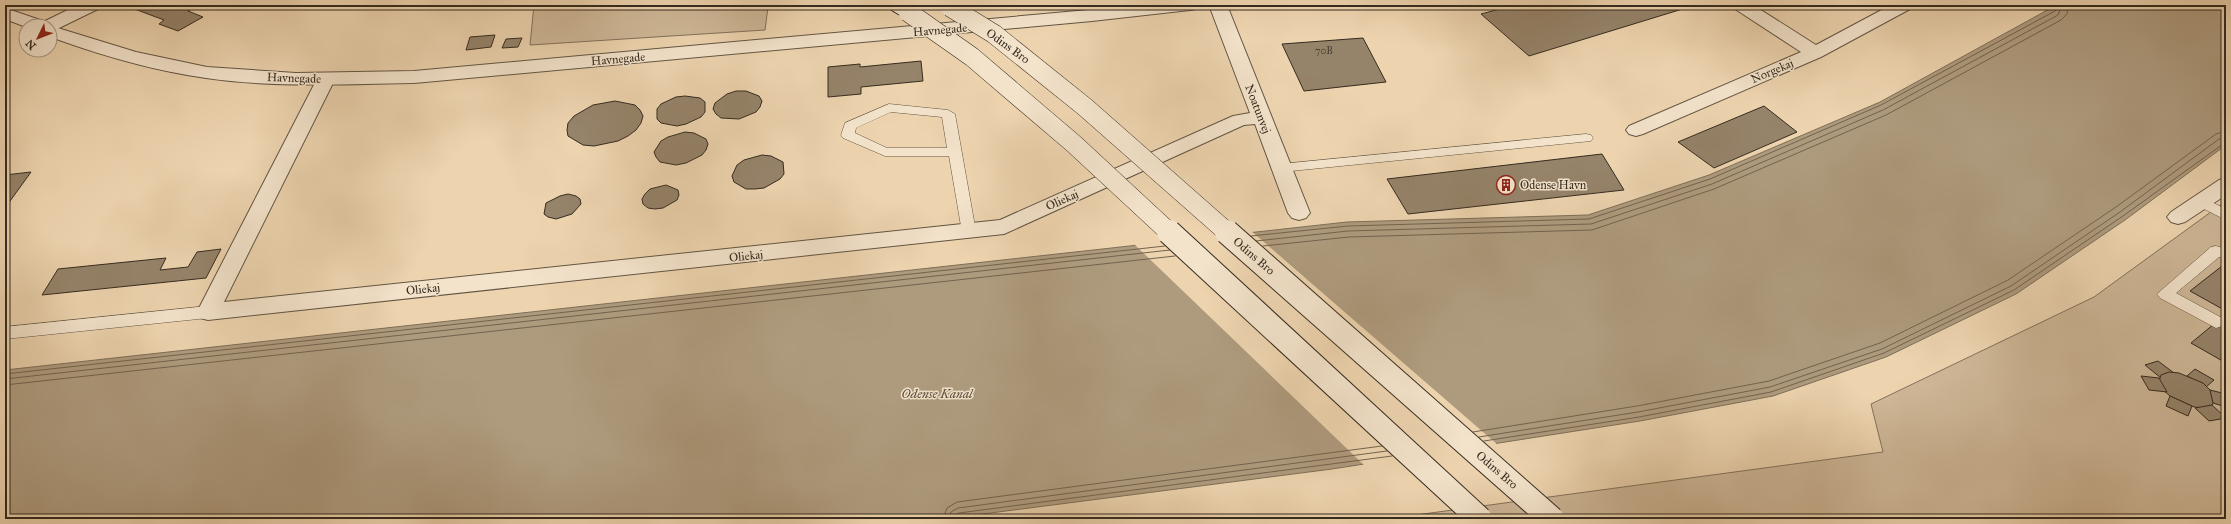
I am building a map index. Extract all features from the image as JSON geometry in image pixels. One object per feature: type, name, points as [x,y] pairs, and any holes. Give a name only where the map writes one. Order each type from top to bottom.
[{"type":"street","points":[[58,22],[92,5]]},
{"type":"street","name":"Havnegade","points":[[58,33],[104,50],[179,68],[250,77],[326,79],[414,77],[1092,16],[1190,5]]},
{"type":"street","name":"Noatunvej","points":[[1218,5],[1299,214]]},
{"type":"street","points":[[1741,5],[1815,53]]},
{"type":"street","name":"Norgekaj","points":[[1636,130],[1815,53],[1904,5]]},
{"type":"street","name":"Odins Bro","points":[[948,6],[994,34],[1085,107],[1552,519]]},
{"type":"street","points":[[902,9],[972,57],[1074,144],[1480,519]]},
{"type":"street","points":[[5,13],[18,18]]},
{"type":"street","points":[[208,312],[326,79]]},
{"type":"street","name":"Oliekaj","points":[[208,312],[969,232],[1004,227],[1240,120],[1261,117]]},
{"type":"street","points":[[2178,217],[2226,185]]},
{"type":"lane","points":[[955,152],[885,152],[848,135],[850,126],[889,108],[948,114],[955,152],[969,232]]},
{"type":"lane","points":[[1281,168],[1586,138]]},
{"type":"lane","points":[[2201,202],[2226,215]]},
{"type":"lane","points":[[2216,322],[2166,294],[2216,251],[2226,254]]},
{"type":"lane","points":[[5,333],[208,312]]},
{"type":"shaded area","points":[[534,5],[771,5],[768,7],[765,30],[530,45]]},
{"type":"shaded area","points":[[2226,201],[2226,519],[1386,519],[1883,452],[1871,404],[2094,297]]},
{"type":"water","name":"Odense Kanal","points":[[2053,5],[2226,5],[2226,145],[2125,220],[2016,294],[1886,357],[1773,396],[1640,421],[1332,469],[944,519],[5,519],[5,370],[1347,222],[1588,215],[1709,175],[1880,102],[2053,7]]},
{"type":"pier","points":[[1250,230],[1498,445],[1365,466],[1133,243]]},
{"type":"building","points":[[124,5],[189,5],[195,7],[188,11],[203,17],[178,31],[159,24],[164,20]]},
{"type":"building","points":[[1515,5],[1686,5],[1689,7],[1529,56],[1481,14]]},
{"type":"building","points":[[495,35],[491,47],[466,50],[470,37]]},
{"type":"building","points":[[522,38],[518,47],[502,48],[506,39]]},
{"type":"building","points":[[1363,38],[1386,82],[1304,91],[1282,44]]},
{"type":"building","points":[[921,61],[923,81],[861,87],[861,94],[828,97],[828,67],[860,64],[860,67]]},
{"type":"building","points":[[736,91],[746,91],[759,96],[762,101],[760,107],[756,112],[739,119],[721,118],[713,109],[715,103],[727,94]]},
{"type":"building","points":[[685,96],[700,98],[705,102],[705,112],[701,117],[686,124],[677,126],[661,123],[657,119],[657,109],[661,104],[676,97]]},
{"type":"building","points":[[615,101],[635,105],[643,116],[641,123],[636,130],[628,136],[618,141],[594,146],[583,145],[568,136],[568,123],[574,116],[593,105]]},
{"type":"building","points":[[1764,106],[1797,132],[1714,168],[1678,142]]},
{"type":"building","points":[[685,132],[694,133],[706,139],[708,144],[702,155],[686,163],[676,165],[660,162],[654,152],[661,141],[668,137]]},
{"type":"building","name":"Odense Havn","points":[[1602,154],[1624,190],[1408,214],[1387,179]]},
{"type":"building","points":[[762,155],[771,156],[783,162],[784,174],[780,179],[764,188],[755,189],[746,189],[734,182],[732,176],[737,165],[744,160]]},
{"type":"building","points":[[31,172],[5,208],[5,175]]},
{"type":"building","points":[[666,185],[678,190],[679,195],[677,200],[663,208],[655,209],[648,208],[643,204],[642,199],[650,189]]},
{"type":"building","points":[[568,194],[576,196],[580,199],[581,204],[572,214],[556,219],[548,217],[544,214],[546,203]]},
{"type":"building","points":[[221,249],[206,278],[42,295],[58,269],[166,258],[160,270],[188,267],[197,252]]},
{"type":"building","points":[[2222,266],[2226,269],[2226,311],[2190,291]]},
{"type":"building","points":[[2226,314],[2226,363],[2191,343]]},
{"type":"building","points":[[2158,361],[2174,373],[2161,378],[2145,365]]},
{"type":"building","points":[[2195,369],[2214,380],[2206,387],[2187,376]]},
{"type":"building","points":[[2169,372],[2179,373],[2203,383],[2211,391],[2215,399],[2212,405],[2205,408],[2194,407],[2170,396],[2162,389],[2159,381],[2161,375]]},
{"type":"building","points":[[2141,376],[2159,378],[2167,392],[2149,390]]},
{"type":"building","points":[[2210,390],[2226,394],[2226,407],[2213,403]]},
{"type":"building","points":[[2170,396],[2192,406],[2188,416],[2166,406]]},
{"type":"building","points":[[2212,405],[2226,418],[2209,421],[2195,408]]},
{"type":"place","name":"Odense Havn","points":[[1506,185]]}]
